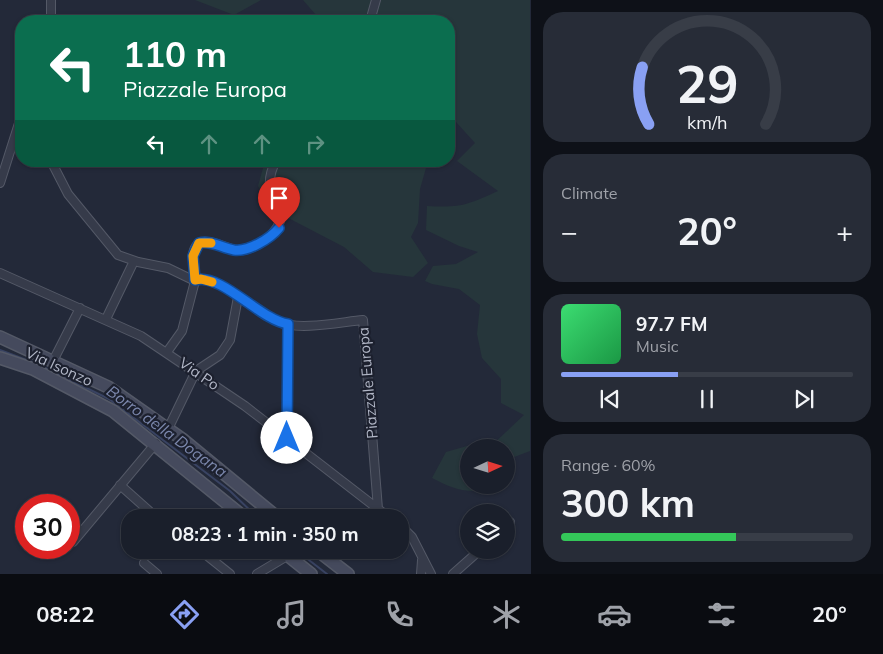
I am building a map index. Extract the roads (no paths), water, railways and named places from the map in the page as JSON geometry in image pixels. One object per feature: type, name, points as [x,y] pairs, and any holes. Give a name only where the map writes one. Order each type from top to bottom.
[{"type":"street","points":[[51,0],[51,15]]},
{"type":"street","points":[[372,15],[376,0]]},
{"type":"street","points":[[0,183],[15,136]]},
{"type":"street","name":"Piazzale Europa","points":[[55,167],[68,194],[118,255],[134,261],[168,268],[195,280],[201,279],[219,285],[265,315],[288,324],[363,320],[378,509]]},
{"type":"street","points":[[168,352],[182,331],[195,280],[193,256],[199,243],[205,242],[235,250],[244,250],[275,233],[279,228],[281,214],[272,202],[269,188],[272,167]]},
{"type":"street","points":[[106,319],[134,261]]},
{"type":"street","name":"Via Po","points":[[0,273],[106,319],[168,352],[287,438],[378,509]]},
{"type":"street","points":[[168,429],[196,371],[220,355],[230,340],[238,297]]},
{"type":"street","points":[[53,361],[80,308]]},
{"type":"street","points":[[287,438],[288,324]]},
{"type":"street","points":[[0,337],[108,387],[168,429],[267,509]]},
{"type":"street","name":"Via Isonzo","points":[[0,358],[33,369],[113,411],[156,443],[234,509]]},
{"type":"street","points":[[80,534],[156,443]]},
{"type":"street","points":[[120,485],[148,509]]},
{"type":"street","points":[[409,533],[430,574]]},
{"type":"street","points":[[211,559],[230,574]]},
{"type":"street","points":[[257,574],[276,559]]},
{"type":"street","points":[[292,559],[311,574]]},
{"type":"street","points":[[329,559],[348,574]]},
{"type":"street","points":[[453,574],[470,559]]},
{"type":"street","points":[[421,574],[422,560]]},
{"type":"street","points":[[144,563],[157,574]]},
{"type":"waterway","name":"Borro della Dogana","points":[[0,350],[37,364],[109,399],[230,491],[249,509]]},
{"type":"waterway","name":"Borro della Dogana","points":[[308,559],[327,574]]}]
